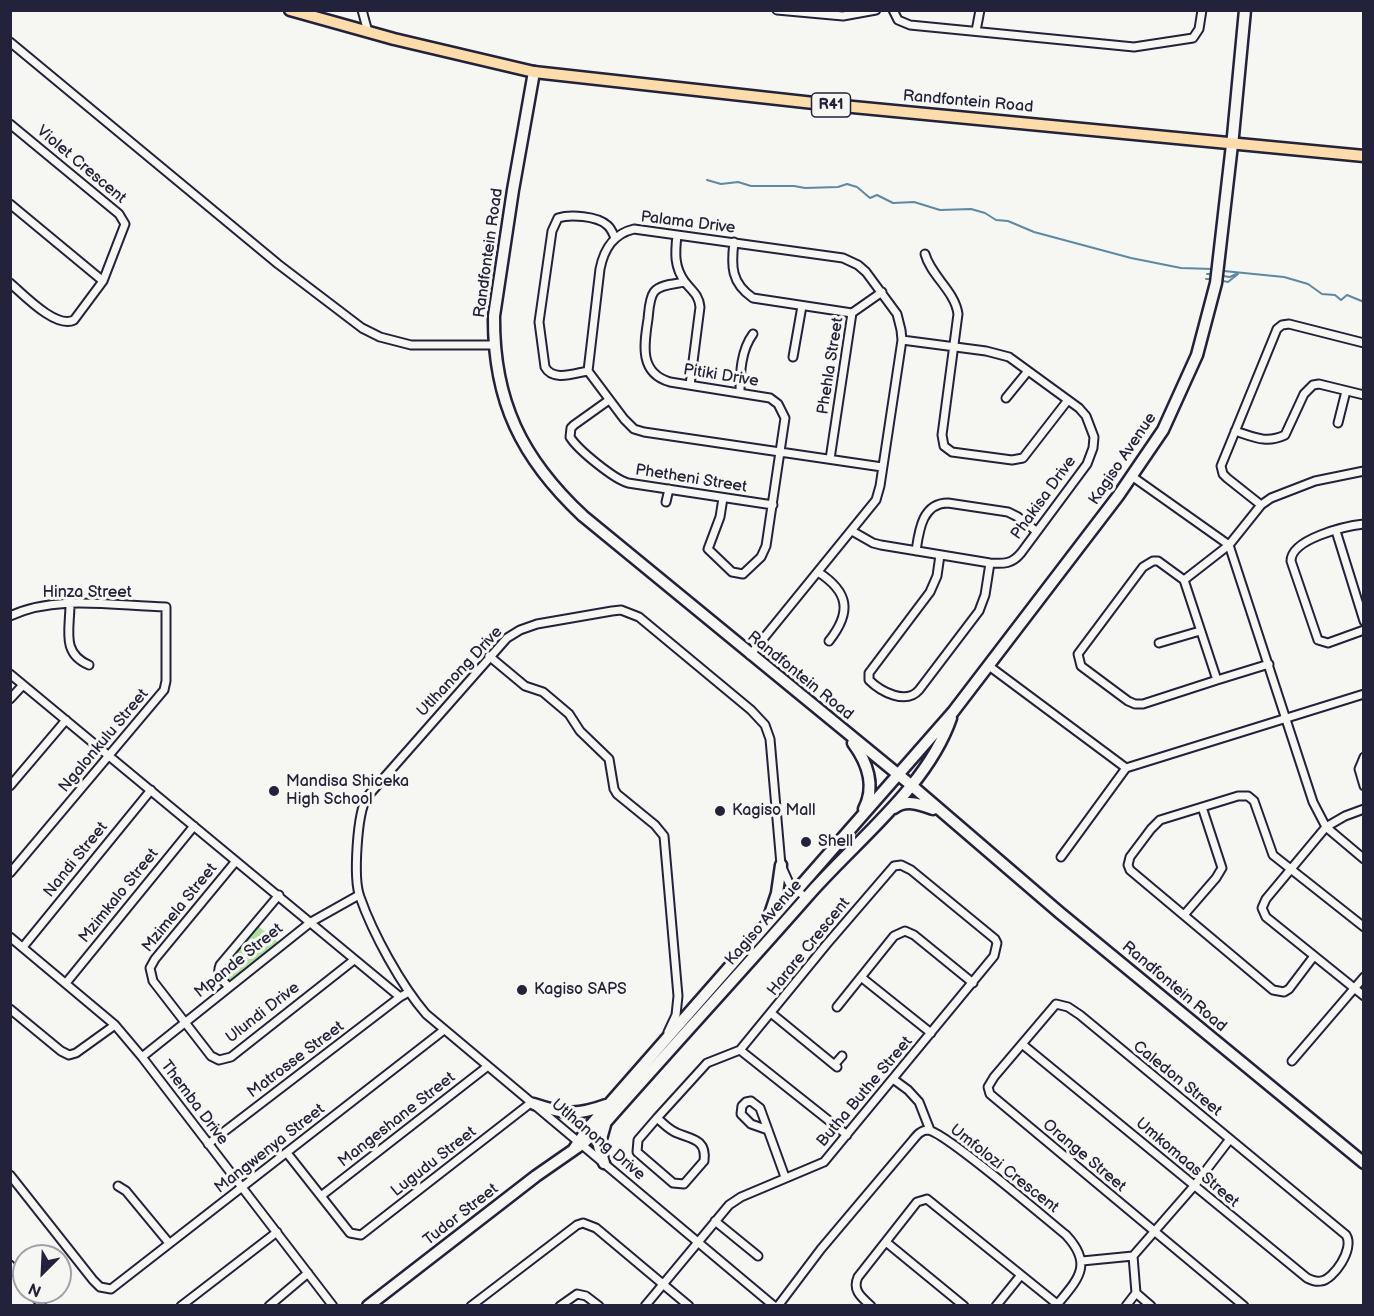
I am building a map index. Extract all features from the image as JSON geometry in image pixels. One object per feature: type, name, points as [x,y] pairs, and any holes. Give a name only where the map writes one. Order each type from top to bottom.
[{"type":"main road","name":"Randfontein Road","points":[[290,10],[368,32],[534,72],[832,105],[1364,156]]},
{"type":"street","points":[[362,10],[368,32]]},
{"type":"street","points":[[777,10],[843,16],[876,10]]},
{"type":"street","points":[[892,10],[898,20],[905,24],[1141,46],[1193,38],[1199,29],[1202,10]]},
{"type":"street","points":[[976,31],[980,10]]},
{"type":"street","name":"Kagiso Avenue","points":[[578,1144],[609,1104],[953,712],[1133,477],[1163,430],[1181,393],[1205,327],[1216,283],[1245,10]]},
{"type":"street","points":[[12,43],[278,264],[362,328],[387,340],[411,345],[495,345]]},
{"type":"street","name":"Randfontein Road","points":[[534,72],[496,304],[495,345],[500,380],[515,428],[543,474],[583,516],[911,785],[1364,1163]]},
{"type":"street","name":"Violet Crescent","points":[[10,123],[124,220],[124,230],[103,281],[79,314],[68,323],[56,321],[10,284]]},
{"type":"street","points":[[10,204],[103,281]]},
{"type":"street","points":[[588,370],[555,375],[547,371],[545,367],[539,322],[552,231],[558,218],[572,216],[602,222],[609,227],[615,238],[603,255],[588,370],[630,425],[639,431],[882,467]]},
{"type":"street","name":"Palama Drive","points":[[615,238],[634,229],[843,258],[858,265],[882,292],[897,314],[902,340],[876,500],[750,655]]},
{"type":"street","points":[[677,235],[675,261],[685,282],[698,296],[700,306],[690,385]]},
{"type":"street","points":[[734,242],[731,260],[733,273],[749,295],[759,299],[852,313]]},
{"type":"street","points":[[925,254],[931,270],[957,308],[958,314],[942,435],[944,446],[951,452],[1012,460],[1023,458],[1068,400]]},
{"type":"street","name":"Pitiki Drive","points":[[685,282],[659,288],[654,292],[644,347],[646,360],[659,378],[770,398],[778,404],[785,418],[781,452]]},
{"type":"street","name":"Phehla Street","points":[[830,459],[852,313],[882,292]]},
{"type":"street","points":[[793,357],[802,306]]},
{"type":"street","points":[[1261,505],[1227,478],[1221,469],[1222,461],[1256,376],[1279,326],[1289,324],[1364,344]]},
{"type":"street","points":[[740,392],[740,376],[746,343],[753,334]]},
{"type":"street","name":"Phakisa Drive","points":[[852,531],[873,543],[990,563],[1002,564],[1013,561],[1087,464],[1093,448],[1094,437],[1091,426],[1079,408],[1009,357],[1000,353],[902,340]]},
{"type":"street","points":[[1006,398],[1028,371]]},
{"type":"street","points":[[1235,431],[1264,440],[1285,435],[1309,387],[1319,384],[1364,395]]},
{"type":"street","points":[[1338,423],[1346,391]]},
{"type":"street","name":"Phetheni Street","points":[[609,400],[571,429],[570,437],[619,479],[773,506]]},
{"type":"street","points":[[723,498],[720,517],[708,549],[735,573],[743,574],[765,551],[781,452]]},
{"type":"street","points":[[1184,580],[1229,544],[1261,505],[1295,487],[1335,475],[1364,471]]},
{"type":"street","points":[[1133,477],[1229,544],[1313,802],[1326,827],[1364,859]]},
{"type":"street","points":[[666,502],[669,489]]},
{"type":"street","points":[[916,551],[920,524],[934,506],[943,503],[1008,512],[1036,531]]},
{"type":"street","points":[[1364,524],[1336,531],[1300,545],[1291,556],[1292,567],[1316,637],[1320,642],[1331,642],[1364,630]]},
{"type":"street","points":[[1336,531],[1364,621]]},
{"type":"street","points":[[940,555],[937,576],[930,592],[869,673],[869,680],[876,687],[903,698],[911,697],[919,690],[979,611],[984,601],[990,563]]},
{"type":"street","points":[[1217,680],[1184,580],[1158,561],[1149,562],[1127,587],[1078,654],[1081,666],[1135,704],[1143,704],[1269,664]]},
{"type":"street","points":[[818,572],[839,589],[843,602],[842,623],[829,641]]},
{"type":"street","name":"Hinza Street","points":[[10,616],[44,604],[166,607]]},
{"type":"street","points":[[70,604],[70,650],[78,660],[89,665]]},
{"type":"street","name":"Ngalonkulu Street","points":[[12,870],[164,690],[166,607]]},
{"type":"street","name":"Utlhanong Drive","points":[[776,1305],[578,1144],[533,1103],[426,1014],[409,992],[384,948],[359,895],[358,839],[363,804],[489,656],[514,633],[537,624],[621,610],[639,618],[751,710],[765,725],[770,739],[781,866],[786,879],[806,898]]},
{"type":"street","points":[[1159,644],[1200,631]]},
{"type":"street","points":[[489,656],[522,684],[543,692],[569,714],[580,731],[609,759],[614,789],[617,794],[655,825],[664,836],[678,990],[676,1015],[663,1043]]},
{"type":"street","points":[[989,666],[1126,768]]},
{"type":"street","points":[[10,674],[400,997],[409,992]]},
{"type":"street","points":[[10,699],[23,685]]},
{"type":"street","points":[[1060,857],[1126,768],[1364,694]]},
{"type":"street","name":"Kagiso Avenue","points":[[578,1144],[606,1122],[806,898],[911,785],[934,755],[953,712]]},
{"type":"street","points":[[10,786],[66,720]]},
{"type":"street","points":[[846,733],[863,757],[869,777],[869,795],[859,820]]},
{"type":"street","points":[[878,758],[898,762],[917,754]]},
{"type":"street","points":[[934,755],[925,772],[923,788],[940,811]]},
{"type":"street","points":[[1364,757],[1359,769],[1364,786]]},
{"type":"street","name":"Nandi Street","points":[[22,947],[151,790]]},
{"type":"street","points":[[1314,956],[1289,989],[1278,993],[1130,870],[1128,861],[1156,823],[1238,795],[1251,797],[1273,855],[1364,927]]},
{"type":"street","points":[[885,814],[906,802],[921,804],[940,811]]},
{"type":"street","points":[[1184,915],[1216,878],[1222,867],[1202,807]]},
{"type":"street","points":[[1364,809],[1345,816],[1326,827],[1263,903],[1263,912],[1364,996]]},
{"type":"street","name":"Mzimkalo Street","points":[[66,983],[194,826]]},
{"type":"street","name":"Mzimela Street","points":[[150,974],[150,968],[155,959],[236,861]]},
{"type":"street","name":"Butha Buthe Street","points":[[645,1305],[734,1201],[824,1162],[994,956],[998,947],[995,939],[939,892],[901,865]]},
{"type":"street","name":"Harare Crescent","points":[[740,1050],[889,870],[901,865]]},
{"type":"street","points":[[766,925],[775,900],[781,866]]},
{"type":"street","points":[[229,987],[219,977],[220,965],[279,895]]},
{"type":"street","name":"Mpande Street","points":[[142,1057],[311,922],[359,895]]},
{"type":"street","points":[[837,1007],[894,936],[905,930],[973,983]]},
{"type":"street","name":"Themba Drive","points":[[10,937],[115,1024],[333,1305]]},
{"type":"street","name":"Ulundi Drive","points":[[150,974],[157,988],[211,1056],[219,1060],[231,1057],[354,960]]},
{"type":"street","points":[[861,977],[931,1033]]},
{"type":"street","points":[[1292,1061],[1364,977]]},
{"type":"street","name":"Matrosse Street","points":[[208,1144],[400,997]]},
{"type":"street","name":"Caledon Street","points":[[996,1100],[988,1090],[989,1083],[1053,1007],[1061,1004],[1068,1006],[1346,1235],[1349,1247],[1346,1257],[1337,1267]]},
{"type":"street","points":[[10,1010],[69,1055],[76,1053],[115,1024]]},
{"type":"street","points":[[771,1013],[836,1065],[842,1056]]},
{"type":"street","name":"Mangwenya Street","points":[[10,1175],[93,1280],[100,1287],[111,1289],[444,1030]]},
{"type":"street","name":"Umkomaas Street","points":[[1022,1044],[1307,1278],[1324,1281],[1337,1267]]},
{"type":"street","points":[[657,1118],[676,1132],[697,1139],[701,1146],[704,1159],[684,1184],[673,1183],[637,1152],[636,1144],[657,1118],[707,1063],[740,1050],[847,1135]]},
{"type":"street","name":"Mangeshane Street","points":[[321,1196],[488,1066]]},
{"type":"street","points":[[893,1079],[919,1102],[930,1130]]},
{"type":"street","name":"Orange Street","points":[[996,1100],[1244,1305]]},
{"type":"street","points":[[768,1130],[746,1121],[741,1114],[742,1106],[748,1101],[757,1105],[768,1130],[785,1177]]},
{"type":"street","points":[[533,1103],[560,1113],[570,1114],[609,1104]]},
{"type":"street","name":"Lugudu Street","points":[[321,1196],[350,1233],[357,1235],[365,1233],[533,1103]]},
{"type":"street","points":[[604,1163],[599,1146],[606,1122]]},
{"type":"street","name":"Umfolozi Crescent","points":[[776,1305],[913,1140],[923,1131],[930,1130],[974,1161],[1066,1235],[1079,1251],[1082,1261]]},
{"type":"street","points":[[871,1305],[857,1292],[855,1284],[858,1277],[917,1202],[927,1199],[1056,1305],[1079,1276],[1082,1261],[1133,1256],[1194,1186],[1230,1139]]},
{"type":"street","name":"Tudor Street","points":[[368,1305],[578,1144]]},
{"type":"street","points":[[287,1153],[321,1196]]},
{"type":"street","points":[[118,1186],[126,1191],[169,1243]]},
{"type":"street","points":[[715,1221],[758,1256]]},
{"type":"street","points":[[471,1305],[576,1225],[583,1223],[596,1228],[688,1305]]},
{"type":"street","points":[[181,1305],[276,1232]]},
{"type":"street","points":[[886,1242],[964,1305]]},
{"type":"street","points":[[1126,1305],[1136,1293],[1133,1256]]},
{"type":"street","points":[[269,1305],[309,1273]]},
{"type":"street","points":[[996,1305],[1021,1275]]},
{"type":"street","points":[[1136,1293],[1151,1305]]},
{"type":"street","points":[[560,1305],[577,1294],[586,1296],[599,1305]]},
{"type":"green space","points":[[258,926],[279,943],[231,983],[222,976],[223,967]]},
{"type":"waterway","points":[[707,180],[721,184],[738,182],[751,186],[805,188],[838,187],[847,184],[857,187],[870,198],[877,195],[893,203],[914,202],[940,210],[971,209],[1034,232],[1131,258],[1181,268],[1212,269]]},
{"type":"waterway","points":[[1224,271],[1284,277],[1308,284],[1322,294],[1335,295],[1341,300],[1347,295],[1364,302]]},
{"type":"waterway","points":[[1223,276],[1230,277],[1236,274]]},
{"type":"waterway","points":[[1223,281],[1228,282],[1238,274]]},
{"type":"waterway","points":[[1206,279],[1211,279]]},
{"type":"place","name":"Mandisa Shiceka High School","points":[[274,791]]},
{"type":"place","name":"Kagiso Mall","points":[[720,811]]},
{"type":"place","name":"Shell","points":[[806,842]]},
{"type":"place","name":"Kagiso SAPS","points":[[522,990]]}]
